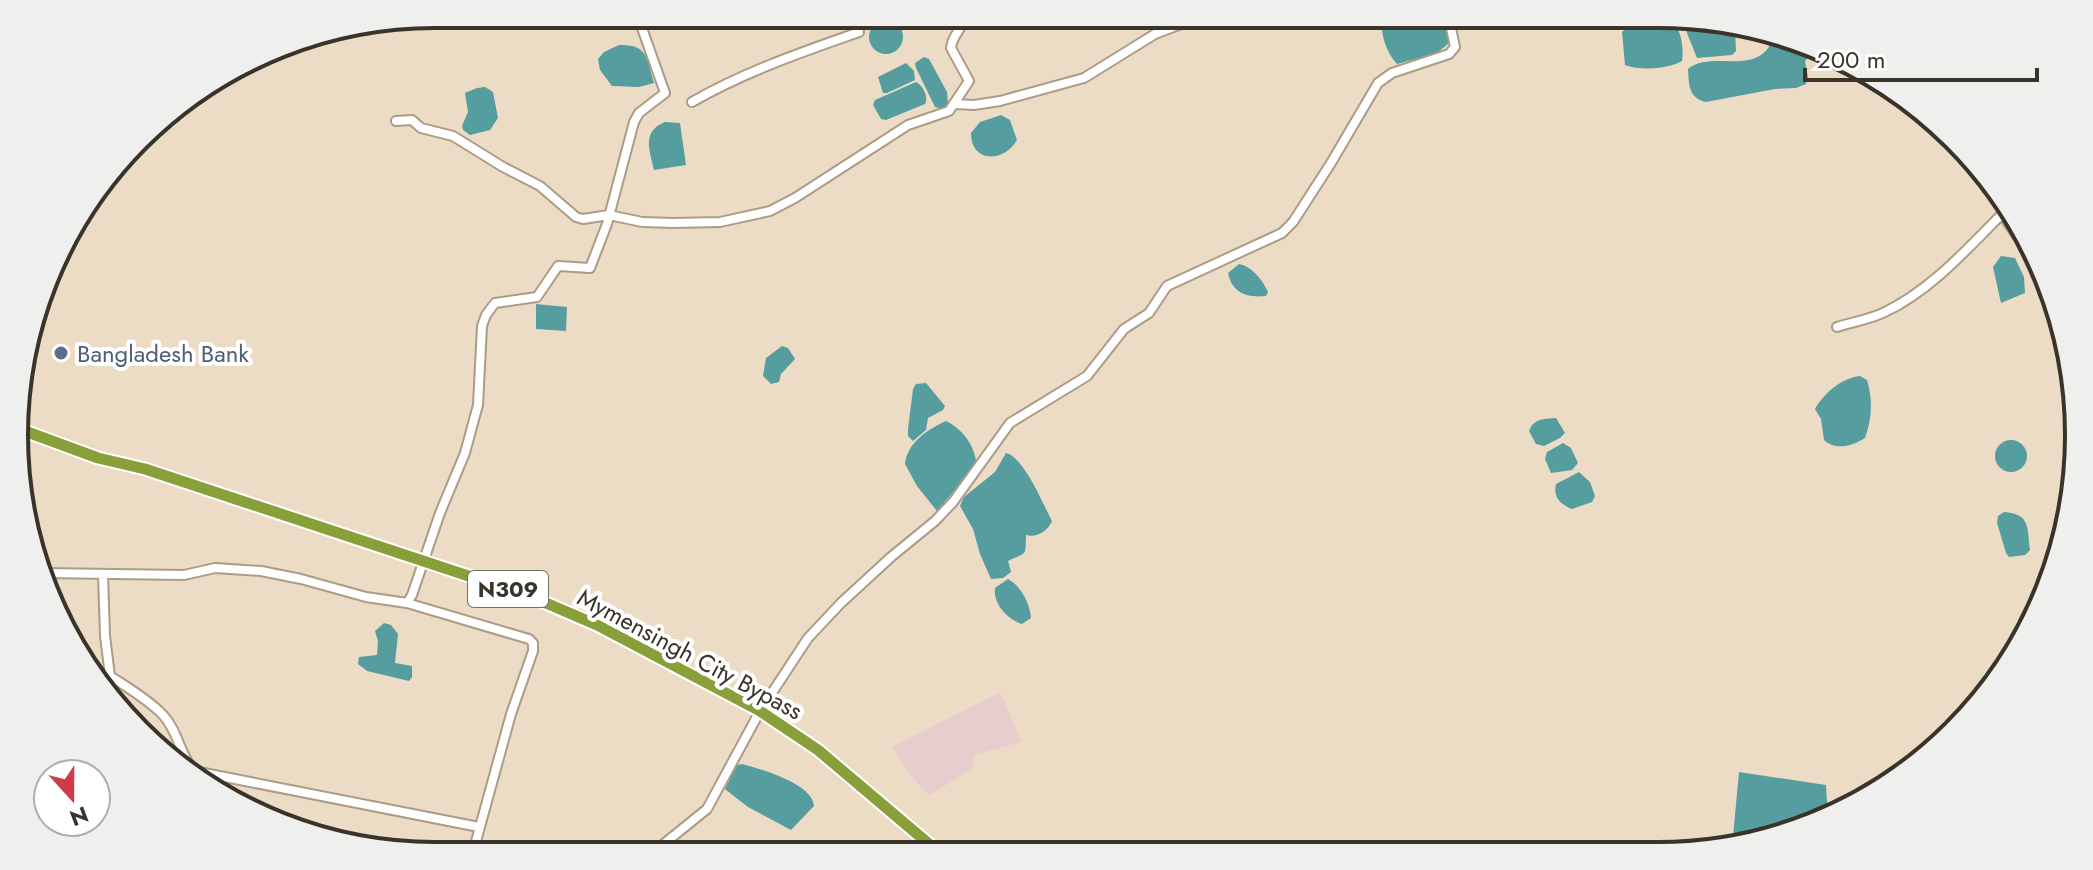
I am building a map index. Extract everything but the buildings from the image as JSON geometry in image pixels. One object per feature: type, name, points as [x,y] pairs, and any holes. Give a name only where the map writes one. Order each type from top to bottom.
[{"type":"highway","name":"Mymensingh City Bypass","points":[[28,432],[98,458],[145,469],[423,560],[532,597],[597,625],[760,711],[818,750],[927,842]]},
{"type":"street","points":[[407,603],[465,453],[480,379],[482,326],[489,308],[495,303],[537,297],[558,266],[590,268],[609,215],[634,122],[639,113],[665,93],[642,28]]},
{"type":"street","points":[[692,102],[718,87],[803,51],[859,32],[858,28]]},
{"type":"street","points":[[396,121],[412,120],[421,128],[453,136],[540,186],[576,217],[583,219],[609,215],[642,222],[720,222],[762,213],[787,203],[908,125],[940,115],[956,104],[969,81],[952,54],[952,40],[961,28]]},
{"type":"street","points":[[956,104],[1000,101],[1084,78],[1155,34],[1171,28]]},
{"type":"street","points":[[666,842],[707,809],[760,711],[808,638],[841,603],[953,502],[1010,423],[1087,376],[1124,329],[1149,313],[1167,286],[1282,233],[1293,222],[1378,83],[1392,73],[1449,54],[1455,47],[1451,28]]},
{"type":"street","points":[[1837,327],[1885,312],[1925,287],[2000,216]]},
{"type":"street","points":[[53,573],[184,575],[215,568],[261,571],[366,597],[407,603],[529,639],[533,643],[533,651],[511,714],[475,842]]},
{"type":"street","points":[[103,574],[110,676],[164,715],[183,754]]},
{"type":"street","points":[[211,774],[479,827]]},
{"type":"shaded area","points":[[1000,692],[1022,742],[974,755],[974,767],[929,796],[892,747]]},
{"type":"water","points":[[872,28],[900,28],[903,37],[898,49],[886,54],[874,49],[869,37]]},
{"type":"water","points":[[1382,28],[1447,28],[1449,43],[1437,53],[1397,64],[1384,40]]},
{"type":"water","points":[[1627,28],[1678,29],[1682,61],[1654,68],[1625,65],[1622,32]]},
{"type":"water","points":[[1687,29],[1735,36],[1736,51],[1732,55],[1697,58]]},
{"type":"water","points":[[1770,44],[1809,57],[1805,61],[1806,84],[1706,102],[1693,94],[1688,69],[1708,62],[1744,61],[1764,53]]},
{"type":"water","points":[[619,45],[636,47],[645,55],[654,83],[639,87],[612,86],[600,70],[598,59],[604,52]]},
{"type":"water","points":[[924,57],[929,59],[947,92],[948,103],[943,109],[935,107],[916,68],[915,63]]},
{"type":"water","points":[[906,63],[914,71],[915,80],[883,93],[878,77]]},
{"type":"water","points":[[916,82],[925,92],[925,104],[886,120],[881,119],[873,105],[875,100]]},
{"type":"water","points":[[485,87],[493,92],[498,118],[490,130],[470,135],[462,126],[468,112],[465,93]]},
{"type":"water","points":[[1001,115],[1010,120],[1017,140],[1011,148],[997,156],[982,154],[972,143],[971,133],[980,122]]},
{"type":"water","points":[[665,122],[680,123],[686,165],[654,170],[650,136]]},
{"type":"water","points":[[2001,256],[2015,258],[2024,277],[2025,293],[2001,303],[1993,267]]},
{"type":"water","points":[[1239,264],[1260,278],[1268,292],[1266,296],[1247,295],[1237,290],[1228,273]]},
{"type":"water","points":[[536,304],[567,307],[566,331],[536,329]]},
{"type":"water","points":[[782,346],[788,348],[795,359],[781,374],[779,382],[771,384],[763,376],[766,358]]},
{"type":"water","points":[[1860,376],[1867,380],[1871,402],[1865,438],[1844,446],[1829,443],[1824,440],[1821,419],[1815,409],[1834,387]]},
{"type":"water","points":[[926,383],[945,406],[928,418],[926,430],[913,441],[908,436],[908,429],[913,389],[916,384]]},
{"type":"water","points":[[1556,418],[1565,433],[1544,446],[1536,444],[1529,431],[1531,427],[1540,420]]},
{"type":"water","points":[[946,421],[966,437],[976,460],[970,472],[937,511],[917,486],[905,464],[914,443]]},
{"type":"water","points":[[2011,440],[2022,445],[2027,456],[2022,467],[2011,472],[2000,467],[1995,456],[2000,445]]},
{"type":"water","points":[[1563,443],[1571,448],[1578,463],[1572,470],[1551,473],[1545,459],[1547,452]]},
{"type":"water","points":[[1006,453],[1020,463],[1052,521],[1042,533],[1026,535],[1024,553],[1008,561],[1011,572],[1003,578],[991,579],[973,529],[960,506],[964,497],[995,472]]},
{"type":"water","points":[[1579,472],[1590,482],[1595,496],[1592,502],[1572,509],[1558,500],[1556,484]]},
{"type":"water","points":[[2004,512],[2019,516],[2026,524],[2030,550],[2025,555],[2009,557],[2006,553],[1997,523],[1998,516]]},
{"type":"water","points":[[1008,579],[1021,591],[1029,607],[1031,618],[1022,624],[1006,615],[996,600],[995,588]]},
{"type":"water","points":[[384,623],[391,625],[398,634],[395,663],[412,666],[409,681],[367,671],[358,664],[359,657],[377,655],[375,631]]},
{"type":"water","points":[[742,764],[796,784],[811,798],[814,806],[791,830],[748,807],[725,789],[737,765]]},
{"type":"water","points":[[1739,772],[1826,785],[1827,805],[1789,820],[1733,835]]},
{"type":"place","name":"Bangladesh Bank","points":[[61,353]]}]
